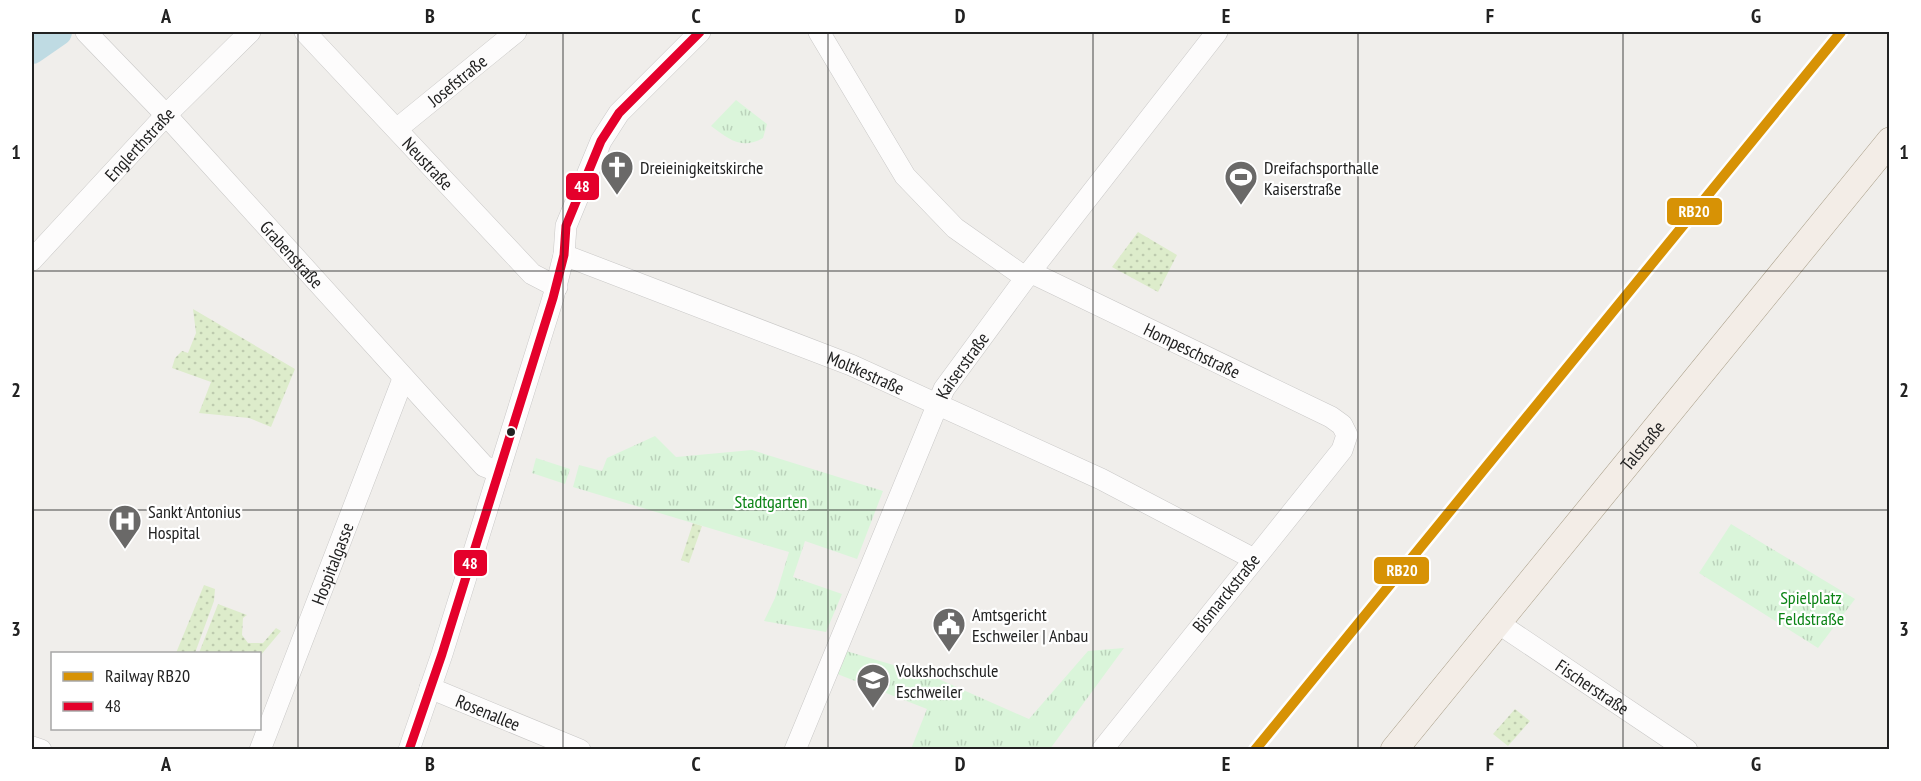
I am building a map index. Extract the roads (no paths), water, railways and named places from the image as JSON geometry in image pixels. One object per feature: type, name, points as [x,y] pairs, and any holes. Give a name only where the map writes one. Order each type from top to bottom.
[{"type":"main road","name":"Talstraße","points":[[1394,750],[1890,141]]},
{"type":"street","name":"Englerthstraße","points":[[32,260],[166,115],[250,32]]},
{"type":"street","name":"Neustraße","points":[[305,32],[398,128],[532,274],[557,287]]},
{"type":"street","name":"Josefstraße","points":[[398,128],[516,32]]},
{"type":"street","points":[[409,750],[557,287],[564,255],[566,226],[601,141],[619,113],[700,32]]},
{"type":"street","name":"Hompeschstraße","points":[[819,32],[905,176],[955,228],[1028,275],[1331,417],[1342,425],[1347,435]]},
{"type":"street","name":"Kaiserstraße","points":[[795,750],[936,403],[1028,275],[1216,32]]},
{"type":"street","name":"Grabenstraße","points":[[89,34],[166,115],[484,466],[499,472]]},
{"type":"street","name":"Moltkestraße","points":[[564,255],[851,365],[1101,479],[1254,559]]},
{"type":"street","name":"Hospitalgasse","points":[[260,750],[403,379]]},
{"type":"street","name":"Bismarckstraße","points":[[1102,750],[1342,450],[1347,435]]},
{"type":"street","name":"Fischerstraße","points":[[1498,623],[1687,750]]},
{"type":"street","name":"Rosenallee","points":[[430,688],[580,750]]},
{"type":"street","points":[[32,747],[41,750]]},
{"type":"waterway","points":[[32,50],[58,32]]},
{"type":"rail line","name":"RB20","points":[[1255,750],[1841,32]]},
{"type":"place","name":"Dreieinigkeitskirche","points":[[617,196]]},
{"type":"place","name":"Dreifachsporthalle Kaiserstraße","points":[[1241,206]]},
{"type":"place","name":"Sankt Antonius Hospital","points":[[125,550]]},
{"type":"place","name":"Amtsgericht Eschweiler | Anbau","points":[[949,653]]},
{"type":"place","name":"Volkshochschule Eschweiler","points":[[873,709]]},
{"type":"park label","name":"Stadtgarten","points":[[771,501]]},
{"type":"park label","name":"Spielplatz Feldstraße","points":[[1811,607]]}]
